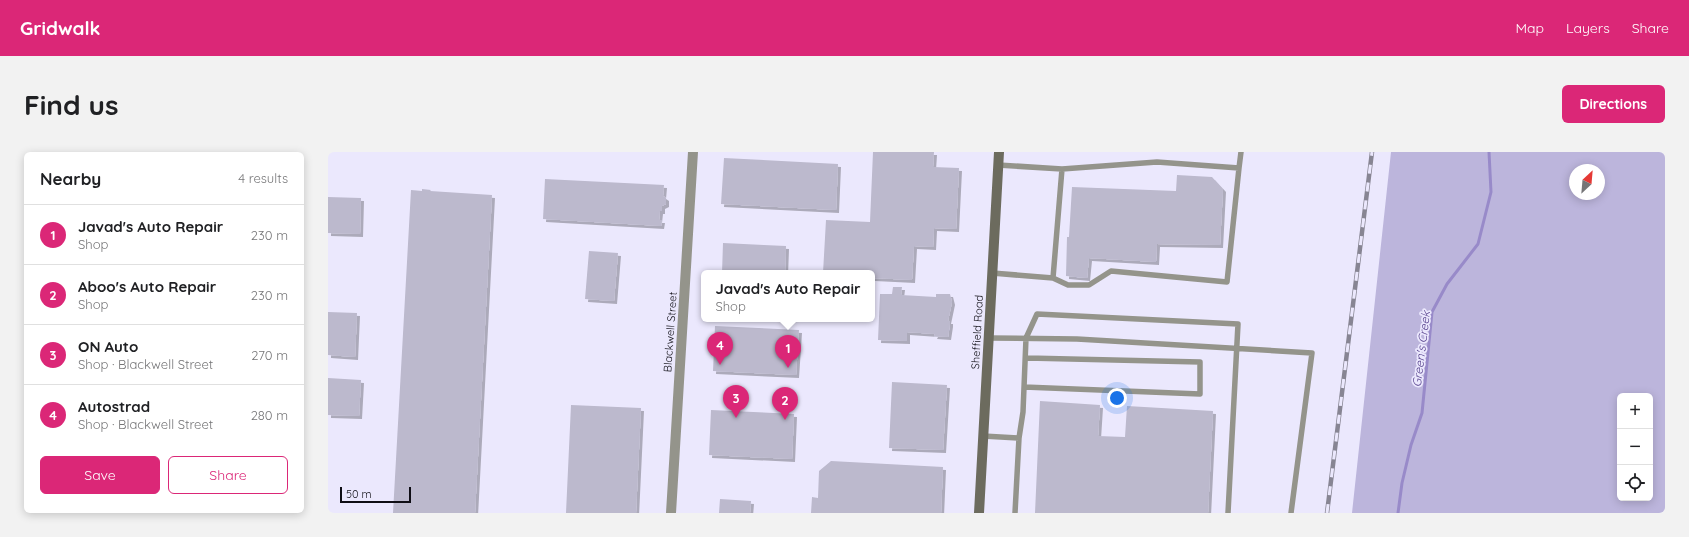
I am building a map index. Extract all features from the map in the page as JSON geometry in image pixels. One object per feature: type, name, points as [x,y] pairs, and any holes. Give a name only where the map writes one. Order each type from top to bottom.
[{"type":"street","name":"Blackwell Street","points":[[671,513],[693,152]]},
{"type":"street","name":"Sheffield Road","points":[[979,513],[982,436],[999,152]]},
{"type":"lane","points":[[992,273],[1053,278],[1068,285],[1089,285],[1110,271],[1227,282],[1241,152]]},
{"type":"lane","points":[[998,165],[1062,168],[1157,162],[1240,168]]},
{"type":"lane","points":[[1053,278],[1062,168]]},
{"type":"lane","points":[[1015,513],[1019,438],[1027,358],[1026,338],[1037,314],[1238,324],[1228,513]]},
{"type":"lane","points":[[989,338],[1026,338],[1312,353],[1291,513]]},
{"type":"lane","points":[[1024,387],[1200,394],[1200,362],[1027,358]]},
{"type":"lane","points":[[982,436],[1019,438]]},
{"type":"shaded area","points":[[1391,152],[1665,152],[1665,513],[1352,513]]},
{"type":"building","points":[[873,152],[934,152],[933,167],[959,168],[956,229],[934,228],[933,247],[914,246],[912,280],[875,278],[875,270],[823,270],[826,220],[870,222]]},
{"type":"building","points":[[724,158],[838,164],[836,210],[721,204]]},
{"type":"building","points":[[1177,175],[1212,177],[1223,189],[1220,245],[1157,244],[1156,262],[1089,258],[1087,278],[1066,276],[1067,237],[1069,237],[1072,187],[1176,191]]},
{"type":"building","points":[[545,179],[664,185],[663,196],[666,198],[666,204],[662,206],[662,211],[660,211],[659,220],[662,220],[661,226],[543,219]]},
{"type":"building","points":[[422,189],[431,190],[430,191],[492,195],[475,513],[393,513],[411,190],[422,191]]},
{"type":"building","points":[[328,197],[361,198],[360,234],[328,233]]},
{"type":"building","points":[[723,243],[786,246],[785,270],[722,270]]},
{"type":"building","points":[[589,251],[618,253],[614,301],[585,299]]},
{"type":"building","points":[[893,287],[902,287],[901,295],[936,297],[936,294],[950,294],[952,302],[948,321],[950,321],[950,324],[948,337],[934,336],[935,334],[907,332],[907,341],[878,340],[880,294],[892,294]]},
{"type":"building","points":[[328,312],[357,313],[355,357],[328,355]]},
{"type":"building","points":[[715,326],[799,330],[796,375],[713,371]]},
{"type":"building","points":[[328,378],[361,380],[359,416],[328,415]]},
{"type":"building","points":[[892,382],[947,385],[943,450],[889,448]]},
{"type":"building","points":[[1040,401],[1100,405],[1098,436],[1125,437],[1127,406],[1213,411],[1208,513],[1035,513]]},
{"type":"building","points":[[571,405],[641,408],[636,513],[566,513]]},
{"type":"building","points":[[711,410],[794,414],[792,459],[709,455]]},
{"type":"building","points":[[831,461],[943,467],[941,513],[811,513],[812,497],[818,498],[819,471]]},
{"type":"building","points":[[720,499],[751,501],[750,513],[719,513]]},
{"type":"waterway","name":"Green's Creek","points":[[1398,513],[1402,483],[1411,445],[1422,413],[1432,312],[1447,284],[1478,244],[1491,192],[1489,152]]},
{"type":"railway","points":[[1327,513],[1372,152]]},
{"type":"place","name":"Autostrad","points":[[720,365]]},
{"type":"place","name":"Javad's Auto Repair","points":[[788,368]]},
{"type":"place","name":"ON Auto","points":[[736,418]]},
{"type":"place","name":"Aboo's Auto Repair","points":[[785,420]]}]
